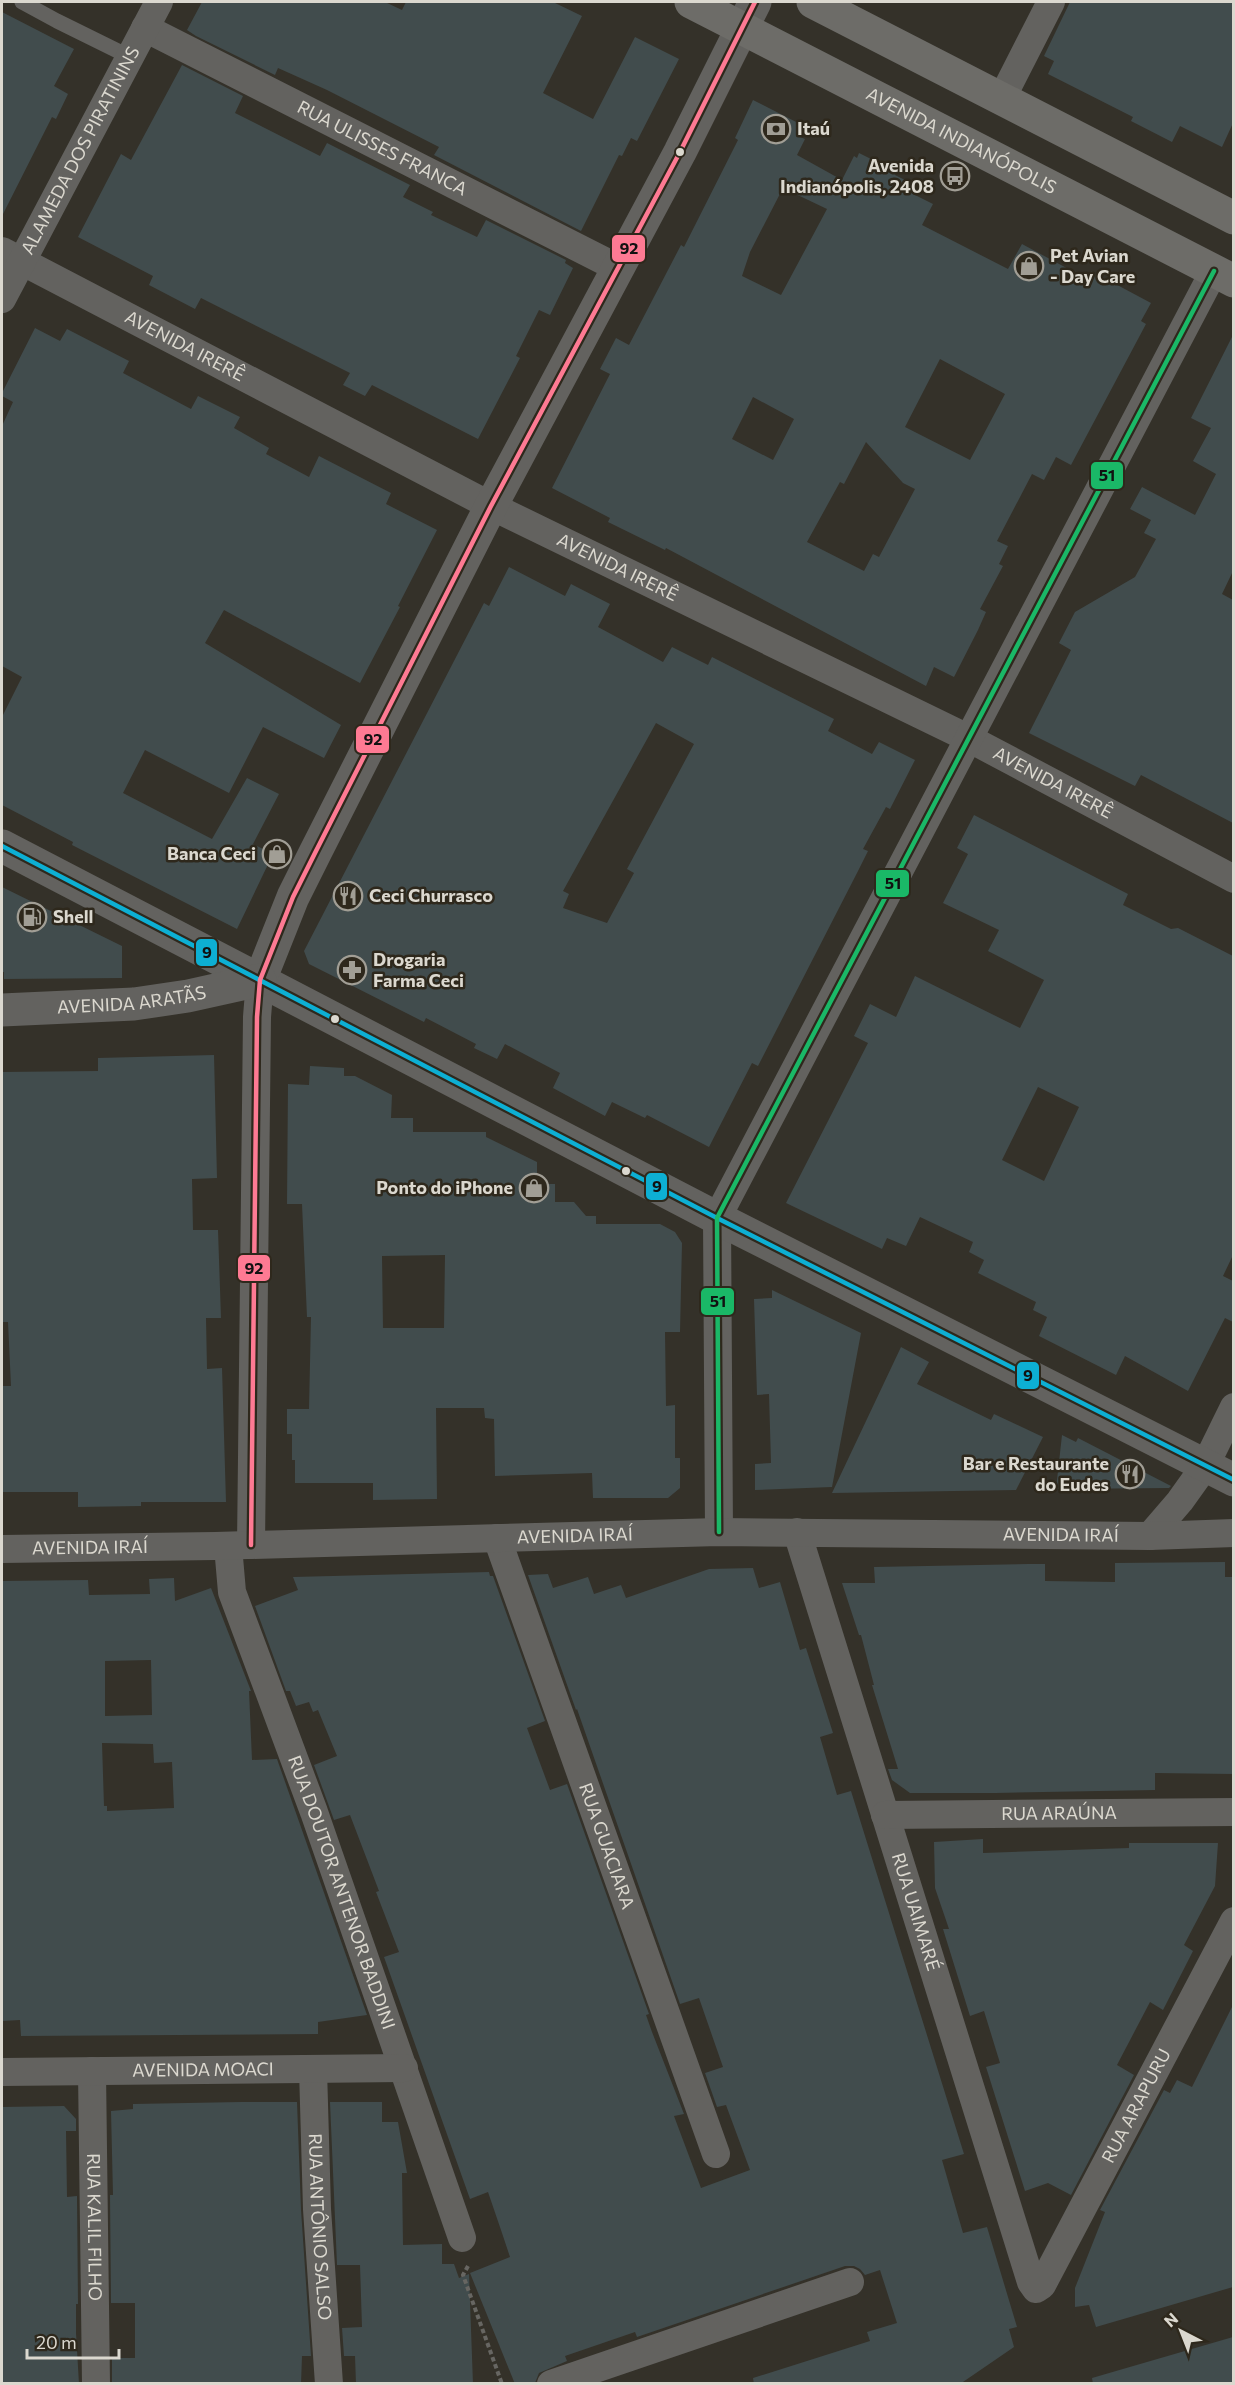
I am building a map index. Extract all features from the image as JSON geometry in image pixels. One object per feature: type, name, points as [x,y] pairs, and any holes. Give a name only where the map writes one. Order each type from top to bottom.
[{"type":"main road","name":"AVENIDA INDIANÓPOLIS","points":[[691,2],[749,15],[1224,276]]},
{"type":"main road","points":[[813,2],[1233,218]]},
{"type":"street","name":"ALAMEDA DOS PIRATININS","points":[[2,299],[12,256],[130,57],[159,2]]},
{"type":"street","points":[[1002,98],[1051,2]]},
{"type":"street","points":[[260,981],[293,897],[491,506],[749,15]]},
{"type":"street","name":"RUA ULISSES FRANCA","points":[[145,28],[618,268]]},
{"type":"street","name":"AVENIDA IRERÊ","points":[[12,256],[491,506],[970,739],[1233,879]]},
{"type":"street","points":[[718,1532],[717,1218],[970,739],[1224,276]]},
{"type":"street","points":[[2,846],[717,1218],[1219,1473]]},
{"type":"street","name":"AVENIDA ARATÃS","points":[[2,1010],[134,1005],[260,981]]},
{"type":"street","name":"RUA DOUTOR ANTENOR BADDINI","points":[[260,981],[256,1017],[239,1545],[232,1592],[314,1812],[462,2238]]},
{"type":"street","points":[[1150,1536],[1180,1501],[1219,1473],[1233,1407]]},
{"type":"street","name":"AVENIDA IRAÍ","points":[[2,1549],[718,1532],[1150,1536],[1233,1533]]},
{"type":"street","name":"RUA UAIMARÉ","points":[[797,1532],[1031,2282],[1036,2289]]},
{"type":"street","name":"RUA GUACIARA","points":[[497,1538],[716,2154]]},
{"type":"street","name":"RUA ARAÚNA","points":[[885,1815],[1233,1812]]},
{"type":"street","name":"RUA ARAPURU","points":[[1036,2289],[1042,2285],[1233,1921]]},
{"type":"street","name":"AVENIDA MOACI","points":[[2,2072],[404,2068]]},
{"type":"street","name":"RUA ANTÔNIO SALSO","points":[[313,2069],[317,2209],[329,2384]]},
{"type":"street","name":"RUA KALIL FILHO","points":[[92,2071],[96,2384]]},
{"type":"street","points":[[551,2384],[850,2282]]},
{"type":"lane","points":[[22,2],[130,57]]},
{"type":"path","points":[[462,2238],[471,2262],[463,2275],[502,2384]]},
{"type":"building","points":[[202,2],[385,2],[402,10],[406,2],[553,2],[582,16],[543,93],[593,119],[635,37],[679,59],[637,141],[631,138],[622,156],[619,155],[581,231],[434,155],[439,147],[327,90],[278,68],[275,75],[196,36],[187,30]]},
{"type":"building","points":[[1070,2],[1233,2],[1233,123],[1222,147],[1180,126],[1172,142],[1131,121],[1133,117],[1048,74],[1054,61],[1044,56]]},
{"type":"building","points":[[2,12],[74,49],[54,86],[68,94],[56,119],[52,117],[2,216]]},
{"type":"building","points":[[182,65],[243,96],[235,113],[320,156],[327,143],[410,185],[403,197],[433,212],[431,215],[477,237],[486,220],[566,260],[565,263],[573,268],[550,315],[539,310],[516,356],[520,358],[478,439],[372,385],[365,396],[343,385],[350,373],[201,298],[195,309],[149,285],[153,276],[78,237],[121,154],[131,160]]},
{"type":"building","points":[[753,100],[804,126],[798,136],[805,139],[797,155],[842,180],[854,156],[857,158],[859,153],[897,172],[895,175],[907,181],[903,189],[933,204],[922,225],[1008,269],[1022,244],[1087,279],[1091,271],[1151,303],[1141,321],[1146,324],[1071,465],[1056,457],[1044,480],[1032,474],[997,541],[1008,546],[999,564],[1003,566],[980,609],[986,612],[954,677],[934,667],[926,686],[666,548],[665,550],[608,522],[610,518],[552,488],[610,374],[600,369],[616,338],[629,345],[681,245],[684,247],[738,140],[735,138]],"holes":[[[783,188],[827,209],[781,295],[742,276],[750,252]],[[940,359],[1005,394],[970,460],[905,427]],[[753,397],[794,419],[773,460],[732,439]],[[866,442],[903,483],[915,489],[879,557],[873,554],[864,571],[807,542],[840,482],[844,484]]]},
{"type":"building","points":[[35,328],[60,341],[67,329],[129,361],[123,373],[191,409],[198,396],[240,417],[234,428],[269,448],[266,454],[309,477],[319,456],[391,493],[386,504],[437,530],[360,683],[224,610],[205,643],[341,725],[324,758],[263,727],[229,793],[145,750],[123,793],[212,839],[247,778],[279,794],[253,844],[273,854],[237,929],[72,845],[73,842],[2,805],[2,717],[22,677],[2,666],[2,426],[13,402],[2,396],[2,393]]},
{"type":"building","points":[[1233,335],[1233,571],[1222,594],[1233,600],[1233,823],[1141,775],[1135,786],[1029,733],[1071,650],[1059,643],[1075,612],[1135,577],[1156,539],[1144,533],[1151,520],[1130,509],[1142,487],[1195,515],[1216,474],[1193,461],[1211,428],[1191,418]]},
{"type":"building","points":[[509,567],[565,596],[571,584],[610,604],[598,627],[663,662],[672,647],[708,665],[712,657],[834,719],[828,731],[872,754],[879,742],[915,760],[890,809],[886,807],[863,849],[868,851],[758,1066],[752,1063],[709,1147],[647,1115],[645,1118],[612,1102],[605,1116],[553,1088],[560,1073],[505,1044],[497,1059],[474,1048],[476,1044],[426,1018],[424,1022],[309,964],[304,951],[484,603],[489,606]],"holes":[[[656,723],[694,744],[627,869],[634,873],[607,923],[563,908],[569,894],[563,891]]]},
{"type":"building","points":[[974,815],[1128,894],[1123,905],[1171,929],[1178,928],[1233,956],[1233,1255],[1223,1276],[1233,1281],[1233,1322],[1225,1318],[1188,1391],[1125,1356],[1116,1375],[1039,1336],[1047,1317],[1033,1310],[1036,1302],[978,1273],[984,1260],[969,1252],[973,1242],[920,1217],[906,1246],[887,1238],[882,1249],[786,1203],[868,1043],[854,1036],[870,1004],[896,1017],[915,976],[1020,1028],[1044,980],[988,951],[999,930],[943,903],[968,854],[957,848]],"holes":[[[1038,1087],[1079,1107],[1044,1181],[1002,1160]]]},
{"type":"building","name":"Shell","points":[[2,887],[122,946],[122,978],[4,979],[4,972],[2,972]]},
{"type":"building","points":[[214,1055],[217,1178],[192,1179],[193,1230],[218,1230],[221,1318],[206,1318],[207,1369],[222,1368],[226,1502],[141,1502],[141,1506],[78,1507],[78,1492],[2,1492],[2,1386],[11,1386],[8,1322],[2,1322],[2,1072],[98,1071],[98,1058]]},
{"type":"building","points":[[310,1066],[344,1068],[344,1076],[355,1076],[392,1095],[391,1118],[413,1118],[413,1132],[486,1132],[486,1137],[537,1162],[537,1184],[555,1184],[555,1202],[574,1202],[586,1216],[596,1216],[596,1224],[660,1224],[675,1232],[682,1243],[680,1332],[665,1332],[666,1406],[675,1405],[675,1458],[680,1458],[680,1488],[668,1498],[593,1498],[592,1473],[495,1476],[494,1419],[485,1418],[484,1408],[436,1408],[437,1499],[373,1500],[373,1483],[295,1483],[292,1434],[287,1434],[287,1409],[309,1409],[311,1317],[307,1317],[302,1204],[287,1204],[288,1084],[309,1085]],"holes":[[[445,1255],[444,1328],[383,1328],[382,1256]]]},
{"type":"building","points":[[772,1290],[861,1333],[832,1487],[755,1490],[755,1464],[771,1463],[769,1394],[757,1395],[754,1299],[772,1298]]},
{"type":"building","points":[[901,1347],[929,1362],[917,1384],[991,1420],[994,1414],[1043,1437],[1016,1490],[832,1493]]},
{"type":"building","points":[[1062,1435],[1076,1442],[1078,1438],[1171,1486],[1169,1488],[1056,1489]]},
{"type":"building","points":[[1225,1562],[1225,1577],[1233,1577],[1233,1774],[1155,1773],[1155,1790],[995,1793],[910,1793],[892,1780],[888,1769],[898,1769],[872,1685],[874,1685],[861,1635],[859,1635],[842,1583],[875,1583],[874,1567],[1045,1564],[1045,1581],[1115,1582],[1115,1563]]},
{"type":"building","points":[[753,1568],[759,1588],[780,1582],[800,1650],[806,1648],[833,1733],[820,1737],[837,1795],[851,1791],[964,2154],[942,2160],[963,2233],[987,2227],[1017,2327],[1009,2329],[1014,2347],[960,2384],[754,2384],[753,2378],[870,2341],[867,2332],[897,2323],[880,2270],[865,2275],[854,2266],[845,2266],[637,2337],[635,2332],[565,2356],[567,2361],[539,2373],[535,2383],[515,2384],[470,2273],[510,2257],[502,2233],[488,2192],[470,2199],[384,1957],[399,1952],[376,1892],[379,1891],[350,1815],[334,1820],[314,1765],[337,1756],[318,1710],[313,1712],[309,1702],[296,1706],[290,1691],[286,1691],[255,1606],[298,1590],[293,1577],[489,1572],[490,1576],[493,1576],[545,1721],[527,1728],[550,1790],[567,1784],[649,2014],[646,2015],[652,2032],[684,2114],[674,2116],[701,2188],[750,2170],[726,2105],[717,2107],[705,2073],[723,2067],[699,1998],[680,2004],[528,1575],[548,1574],[553,1588],[588,1577],[594,1594],[621,1585],[626,1598],[709,1569]]},
{"type":"building","points":[[174,1578],[175,1601],[211,1588],[251,1691],[249,1691],[252,1760],[277,1759],[367,2015],[318,2022],[318,2034],[21,2036],[20,2020],[2,2021],[2,1581],[88,1580],[89,1595],[150,1594],[149,1579]],"holes":[[[151,1660],[152,1715],[105,1716],[105,1661]],[[102,1743],[153,1744],[154,1763],[172,1762],[174,1808],[107,1811],[107,1806],[104,1806]]]},
{"type":"building","points":[[983,1839],[983,1853],[1129,1848],[1129,1843],[1218,1843],[1215,1886],[1184,1945],[1193,1951],[1163,2010],[1150,2002],[1117,2065],[1134,2075],[1071,2195],[1048,2183],[1025,2191],[986,2067],[1000,2063],[984,2011],[970,2016],[943,1929],[949,1929],[935,1888],[934,1842]]},
{"type":"building","points":[[1233,2005],[1233,2287],[1096,2327],[1089,2305],[1075,2307],[1075,2288],[1105,2212],[1100,2210],[1164,2090],[1170,2093],[1177,2080],[1192,2087]]},
{"type":"building","points":[[297,2102],[301,2210],[311,2356],[302,2356],[301,2384],[112,2384],[112,2358],[135,2358],[135,2303],[111,2303],[110,2195],[113,2195],[111,2111],[133,2109],[133,2104]]},
{"type":"building","points":[[330,2102],[382,2102],[382,2122],[398,2122],[407,2173],[402,2173],[403,2245],[442,2244],[442,2264],[454,2264],[459,2278],[469,2274],[473,2384],[356,2384],[355,2356],[344,2356],[342,2328],[362,2327],[360,2265],[337,2265]]},
{"type":"building","points":[[64,2106],[76,2119],[76,2131],[66,2131],[67,2197],[77,2196],[76,2333],[79,2384],[2,2384],[2,2107]]},
{"type":"building","points":[[1233,2337],[1233,2384],[1093,2384],[1092,2378]]},
{"type":"transit line","name":"92","points":[[251,1545],[257,1017],[260,980],[293,897],[316,851],[491,506],[680,152],[755,2]]},
{"type":"transit line","name":"51","points":[[719,1532],[717,1218],[1214,271]]},
{"type":"transit line","name":"9","points":[[2,846],[717,1218],[1234,1480]]},
{"type":"place","name":"Itaú","points":[[776,129]]},
{"type":"place","name":"Avenida Indianópolis, 2408","points":[[955,176]]},
{"type":"place","name":"Pet Avian - Day Care","points":[[1029,266]]},
{"type":"place","name":"Banca Ceci","points":[[277,854]]},
{"type":"place","name":"Ceci Churrasco","points":[[348,896]]},
{"type":"place","name":"Shell","points":[[32,917]]},
{"type":"place","name":"Drogaria Farma Ceci","points":[[352,970]]},
{"type":"place","name":"Ponto do iPhone","points":[[534,1188]]},
{"type":"place","name":"Bar e Restaurante do Eudes","points":[[1130,1474]]}]
